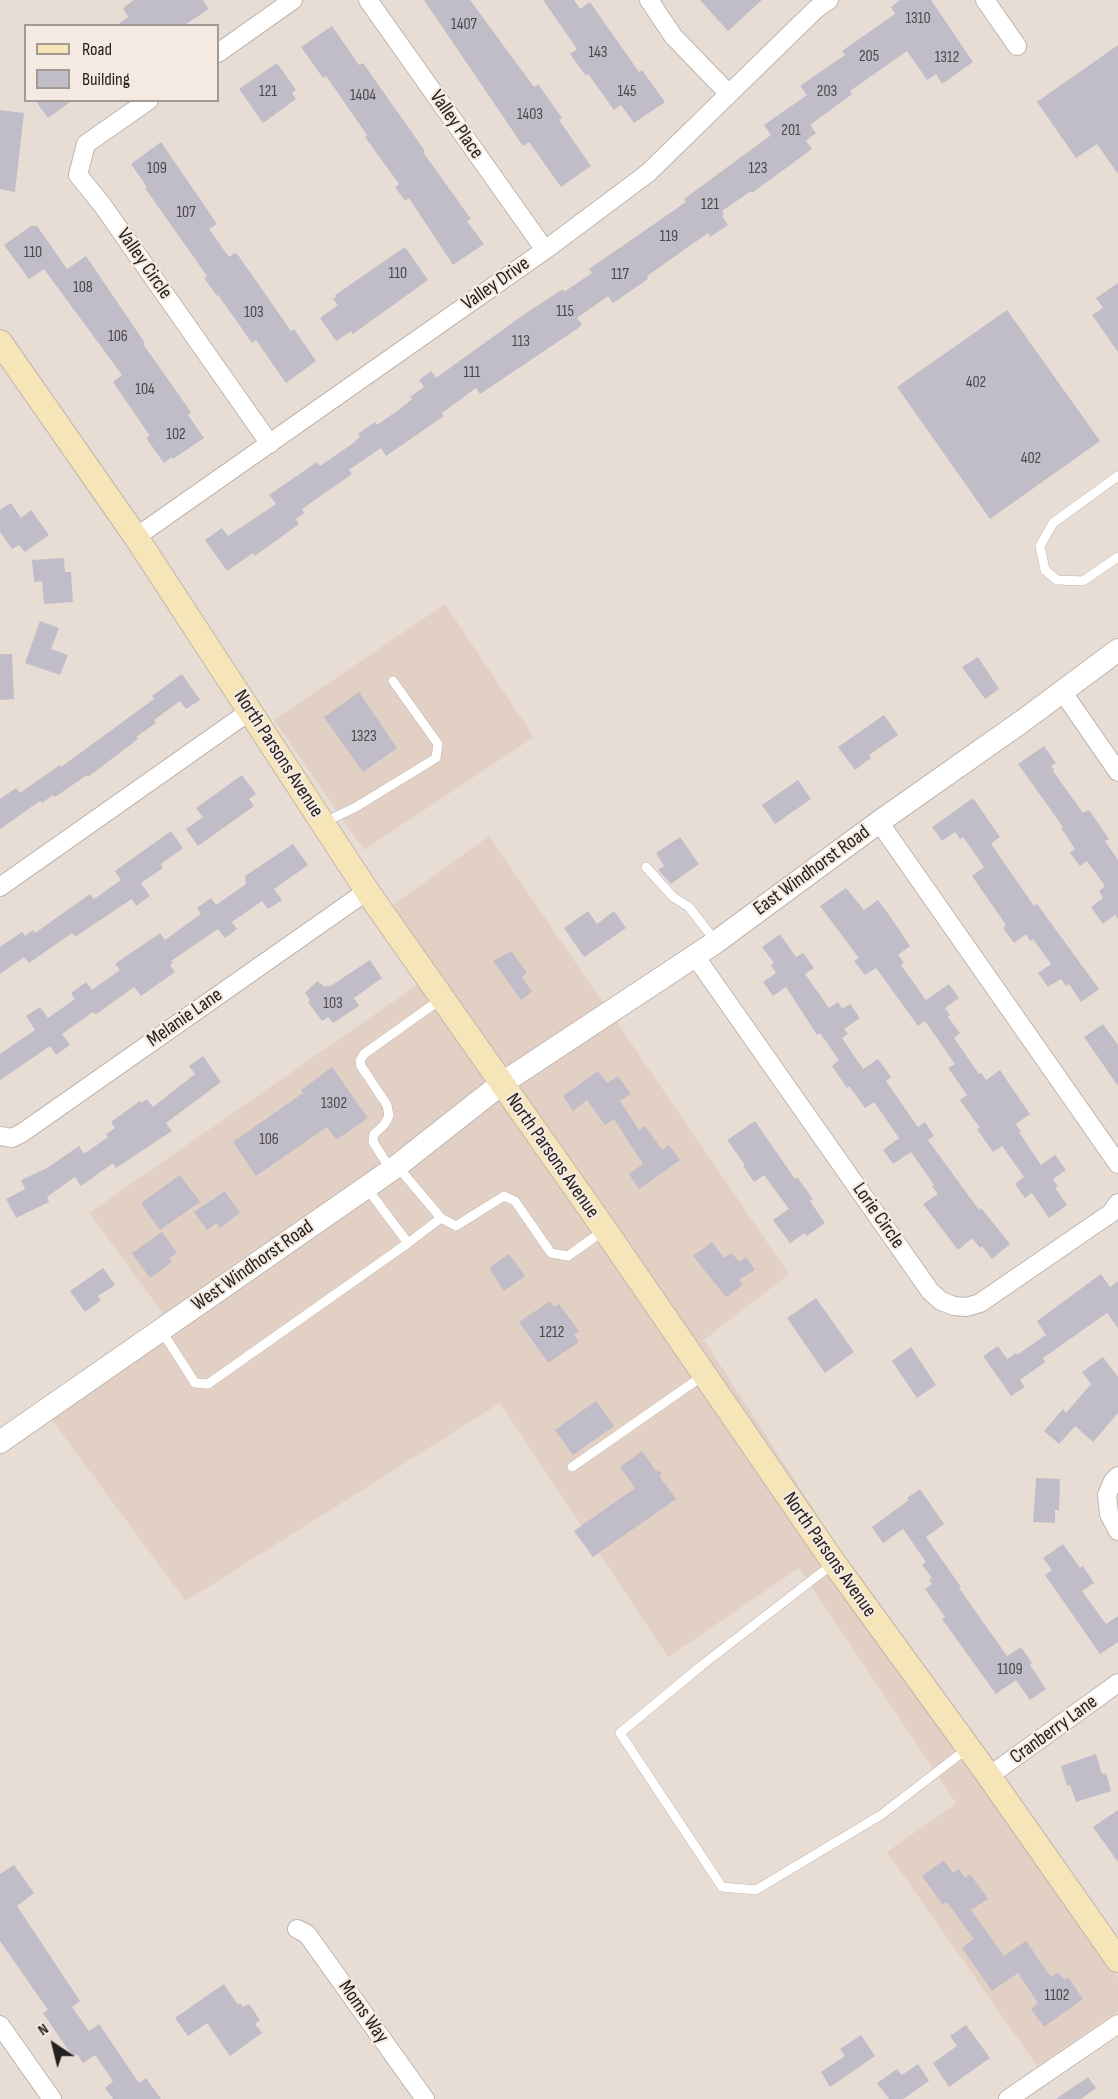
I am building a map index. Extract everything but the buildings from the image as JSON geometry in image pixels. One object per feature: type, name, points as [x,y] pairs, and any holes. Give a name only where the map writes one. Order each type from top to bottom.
[{"type":"main road","name":"North Parsons Avenue","points":[[0,342],[136,537],[367,891],[605,1230],[834,1563],[989,1776],[1118,1960]]},
{"type":"street","points":[[219,52],[293,0]]},
{"type":"street","name":"Valley Place","points":[[368,0],[544,250]]},
{"type":"street","points":[[649,0],[673,36],[729,94]]},
{"type":"street","name":"Valley Drive","points":[[136,537],[544,250],[648,173],[816,9],[829,0]]},
{"type":"street","points":[[985,0],[1017,46]]},
{"type":"street","name":"Valley Circle","points":[[146,102],[86,144],[78,175],[104,206],[270,444]]},
{"type":"street","name":"East Windhorst Road","points":[[501,1084],[716,942],[1118,650]]},
{"type":"street","points":[[1062,692],[1118,772]]},
{"type":"street","points":[[0,887],[250,711]]},
{"type":"street","points":[[879,822],[1118,1164]]},
{"type":"street","name":"Melanie Lane","points":[[0,1136],[12,1138],[22,1133],[367,891]]},
{"type":"street","name":"Lorie Circle","points":[[695,956],[924,1282],[940,1301],[954,1306],[967,1307],[980,1303],[1112,1213],[1118,1203]]},
{"type":"street","name":"West Windhorst Road","points":[[0,1442],[394,1168],[501,1084]]},
{"type":"street","points":[[1118,1476],[1113,1480],[1107,1495],[1109,1514],[1118,1531]]},
{"type":"street","name":"Cranberry Lane","points":[[989,1776],[1118,1683]]},
{"type":"street","name":"Moms Way","points":[[297,1929],[307,1934],[425,2099]]},
{"type":"street","points":[[1008,2099],[1118,2024]]},
{"type":"street","points":[[0,2025],[52,2099]]},
{"type":"lane","points":[[1118,476],[1053,523],[1040,546],[1045,570],[1057,580],[1083,581],[1118,557]]},
{"type":"lane","points":[[323,823],[356,807],[436,758],[438,744],[393,681]]},
{"type":"lane","points":[[646,867],[673,897],[689,907],[716,942]]},
{"type":"lane","points":[[442,998],[364,1054],[360,1061],[387,1106],[389,1116],[384,1125],[374,1134],[373,1142],[441,1218],[456,1227],[504,1196],[514,1201],[551,1253],[568,1256],[605,1230]]},
{"type":"lane","points":[[366,1187],[408,1243]]},
{"type":"lane","points":[[161,1330],[195,1383],[208,1384],[441,1218]]},
{"type":"lane","points":[[572,1467],[704,1375]]},
{"type":"lane","points":[[834,1563],[701,1666],[620,1733],[722,1887],[756,1890],[881,1815],[968,1748]]},
{"type":"shaded area","points":[[445,604],[534,737],[364,850],[274,720]]},
{"type":"shaded area","points":[[489,836],[604,1004],[503,1070],[390,907]]},
{"type":"shaded area","points":[[420,983],[487,1081],[390,1157],[164,1315],[89,1213]]},
{"type":"shaded area","points":[[616,1021],[789,1274],[704,1340],[873,1601],[515,1087]]},
{"type":"shaded area","points":[[500,1098],[1118,1977],[1118,2011],[1037,2066],[887,1852],[956,1803],[799,1568],[668,1657],[500,1403],[186,1601],[51,1419]]}]
